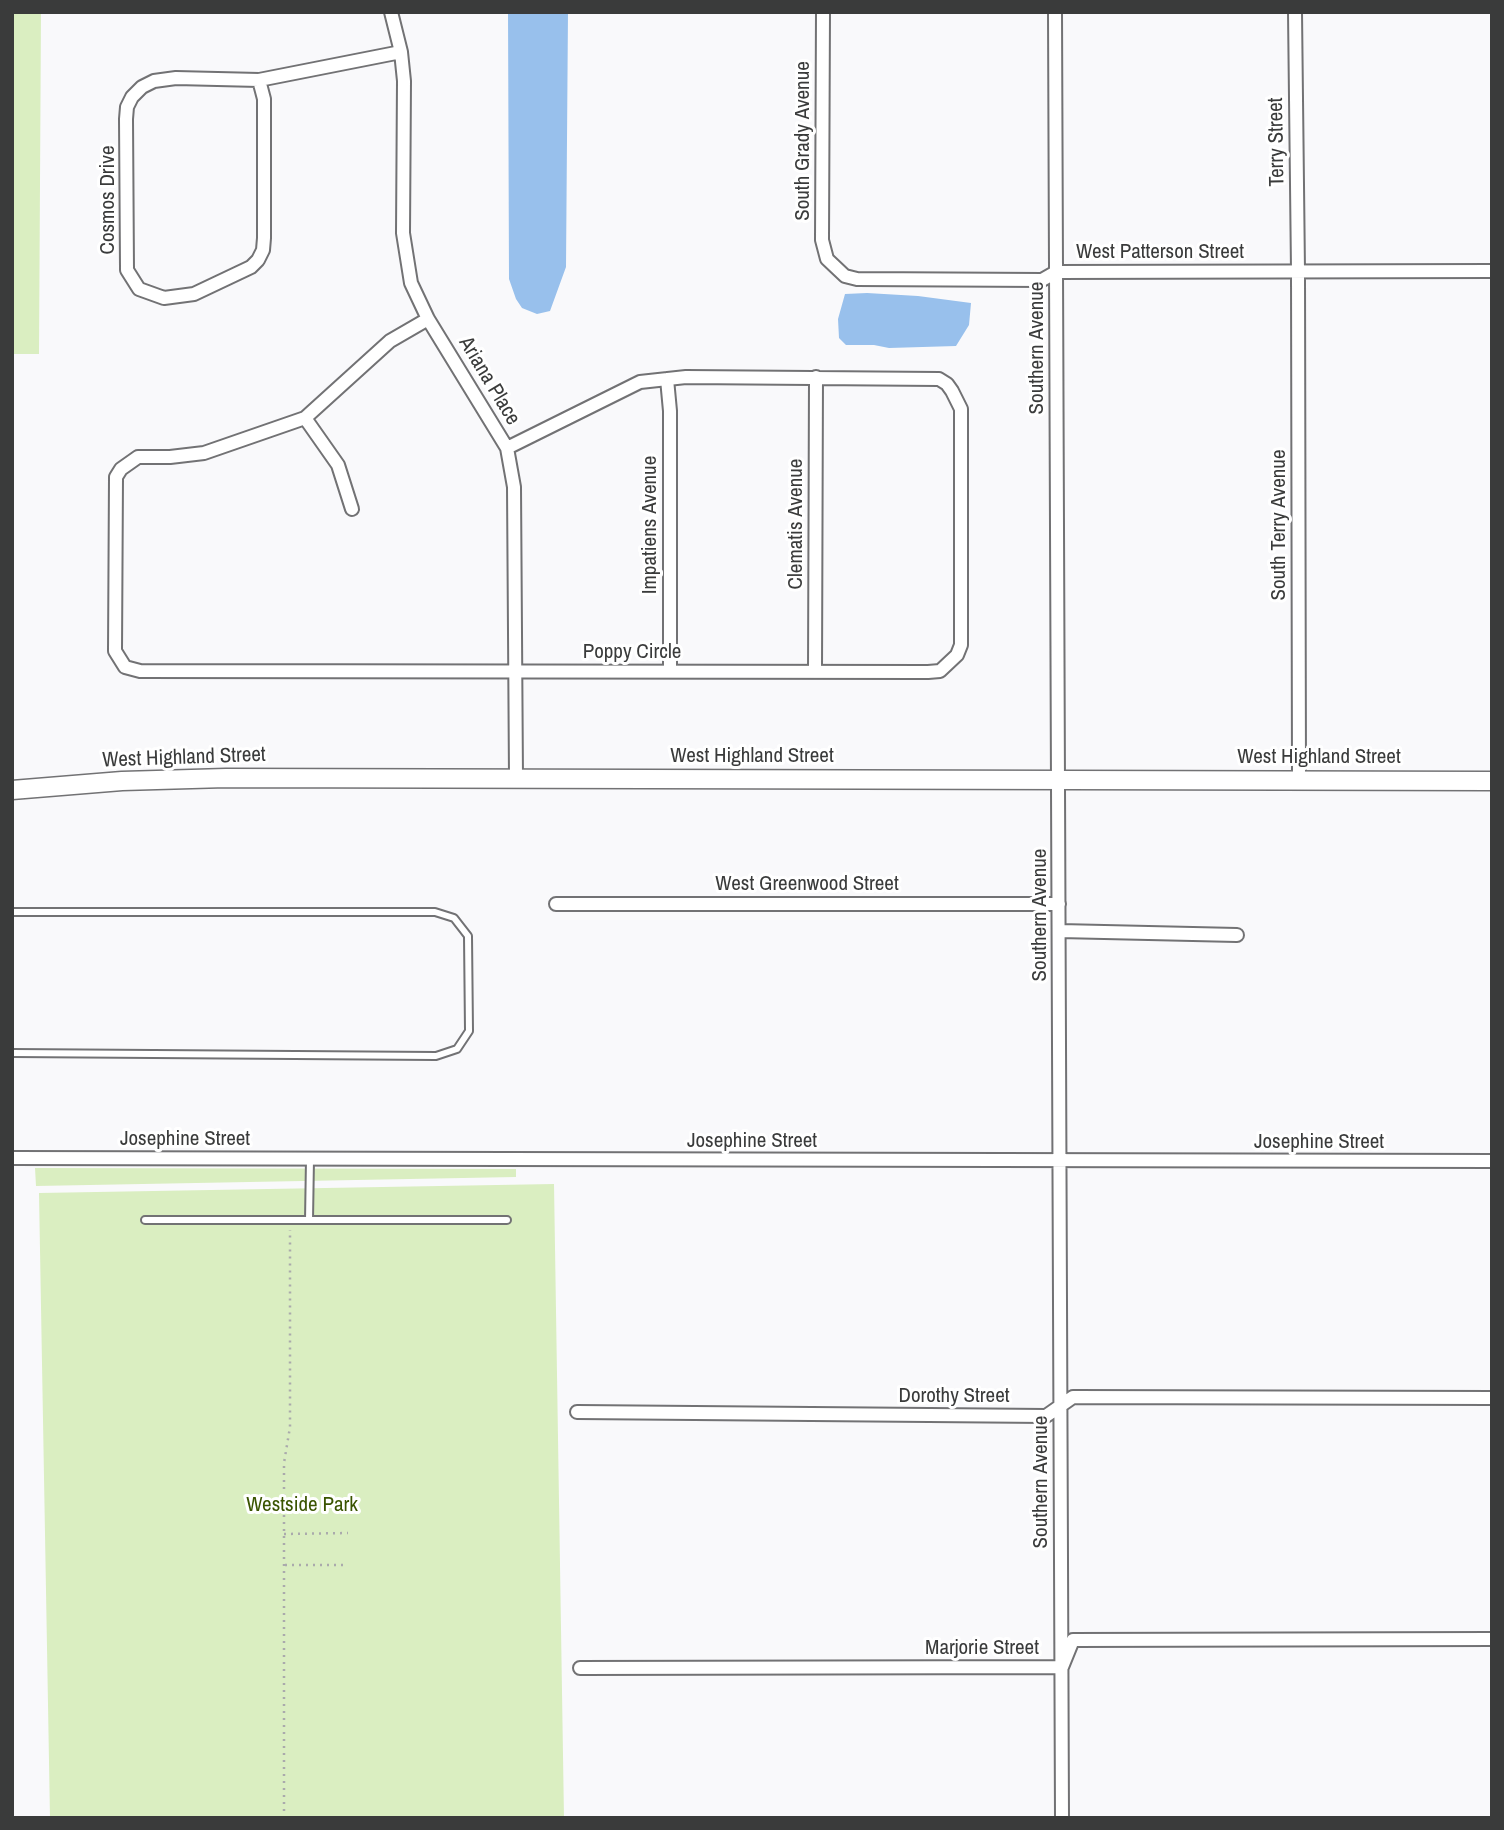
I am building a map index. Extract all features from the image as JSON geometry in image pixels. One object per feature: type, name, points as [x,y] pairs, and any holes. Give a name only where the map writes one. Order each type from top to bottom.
[{"type":"street","name":"Ariana Place","points":[[391,12],[401,52],[404,81],[403,233],[411,283],[428,318],[507,449],[515,502],[516,778]]},
{"type":"street","name":"South Grady Avenue","points":[[823,12],[822,240],[827,259],[834,267]]},
{"type":"street","name":"Southern Avenue","points":[[1055,12],[1062,1818]]},
{"type":"street","name":"Terry Street","points":[[1294,12],[1298,271]]},
{"type":"street","name":"Cosmos Drive","points":[[259,80],[264,99],[264,238],[263,250],[258,260],[251,267],[194,294],[164,298],[139,289],[127,270],[126,119],[132,96],[154,81],[176,78],[259,80],[401,52]]},
{"type":"street","name":"West Patterson Street","points":[[834,267],[845,276],[857,279],[1042,280],[1056,272],[1492,271]]},
{"type":"street","name":"South Terry Avenue","points":[[1298,271],[1299,779]]},
{"type":"street","name":"Poppy Circle","points":[[428,318],[390,341],[305,418],[204,453],[138,457],[121,469],[116,477],[115,651],[125,667],[140,671],[940,671],[957,655],[961,645],[961,409],[947,384],[929,378],[667,379],[629,386],[507,449]]},
{"type":"street","name":"Clematis Avenue","points":[[815,671],[816,377]]},
{"type":"street","name":"Impatiens Avenue","points":[[667,379],[670,411],[670,671]]},
{"type":"street","points":[[305,418],[338,465],[352,509]]},
{"type":"street","name":"West Highland Street","points":[[12,790],[121,781],[226,778],[1492,781]]},
{"type":"street","name":"West Greenwood Street","points":[[556,904],[1059,904]]},
{"type":"street","points":[[1060,931],[1237,935]]},
{"type":"street","name":"Josephine Street","points":[[12,1158],[1492,1161]]},
{"type":"street","name":"Dorothy Street","points":[[577,1412],[1046,1416],[1073,1396],[1492,1398]]},
{"type":"street","name":"Marjorie Street","points":[[580,1668],[1062,1667],[1073,1640],[1492,1639]]},
{"type":"lane","points":[[12,912],[435,912],[454,918],[468,936],[469,1031],[457,1049],[436,1056],[12,1053]]},
{"type":"lane","points":[[309,1220],[310,1159]]},
{"type":"lane","points":[[145,1220],[507,1220]]},
{"type":"path","points":[[284,1818],[284,1463],[290,1427],[290,1220]]},
{"type":"path","points":[[284,1534],[348,1533]]},
{"type":"path","points":[[284,1565],[348,1565]]},
{"type":"green space","points":[[12,12],[41,12],[39,354],[12,354]]},
{"type":"green space","points":[[35,1168],[516,1169],[516,1177],[36,1186]]},
{"type":"green space","name":"Westside Park","points":[[554,1184],[564,1818],[50,1818],[39,1193]]},
{"type":"water","points":[[508,12],[568,12],[566,267],[550,311],[537,314],[522,308],[509,279]]},
{"type":"water","points":[[867,293],[971,303],[969,325],[956,346],[889,348],[846,345],[839,338],[838,319],[845,294]]}]
